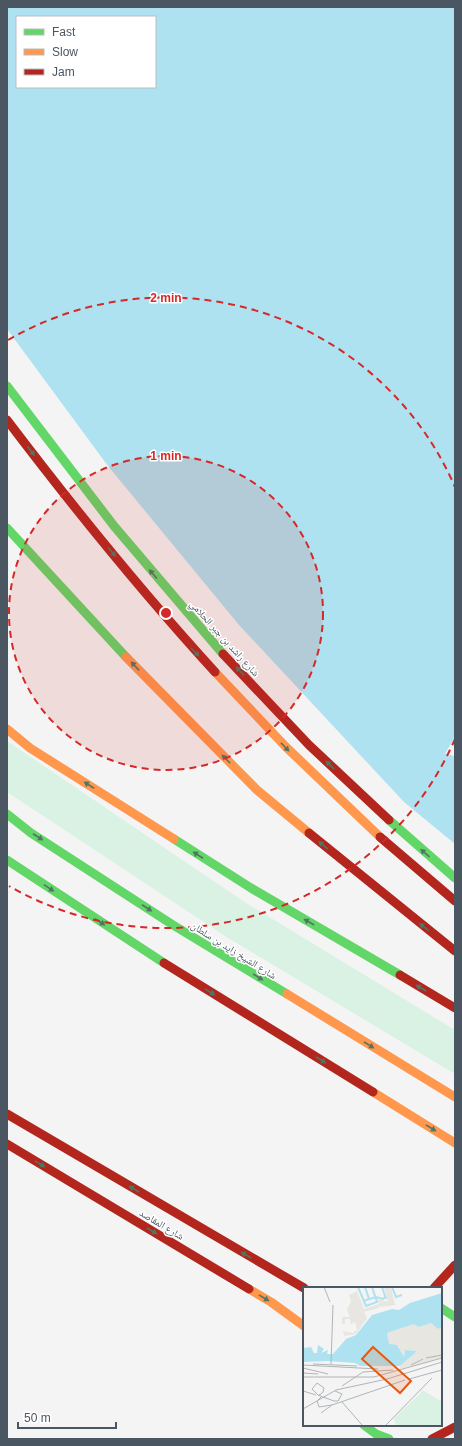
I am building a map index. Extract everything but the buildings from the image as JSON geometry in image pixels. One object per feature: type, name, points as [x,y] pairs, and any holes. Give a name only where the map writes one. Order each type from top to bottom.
[{"type":"main road","name":"شارع راشد بن جبر الحلامي","points":[[7,386],[94,501],[204,634],[309,745],[397,828],[455,878]]},
{"type":"main road","points":[[7,420],[77,510],[190,646],[296,759],[390,848],[455,901]]},
{"type":"main road","points":[[7,528],[140,672],[257,790],[400,908],[455,951]]},
{"type":"main road","points":[[7,725],[30,748]]},
{"type":"main road","points":[[7,730],[30,748],[251,888],[455,1008]]},
{"type":"main road","name":"شارع الشيخ زايد بن سلطان","points":[[7,814],[31,833],[173,925],[455,1097]]},
{"type":"main road","points":[[7,860],[166,965],[455,1143]]},
{"type":"main road","name":"شارع المقاصد","points":[[7,1114],[303,1287]]},
{"type":"main road","name":"شارع المقاصد","points":[[7,1144],[271,1302],[303,1325]]},
{"type":"main road","points":[[435,1287],[455,1265]]},
{"type":"main road","points":[[442,1309],[455,1317]]},
{"type":"main road","points":[[365,1426],[376,1434],[389,1439]]},
{"type":"main road","points":[[432,1439],[451,1433],[455,1427]]},
{"type":"green space","points":[[7,741],[246,903],[455,1030],[455,1074],[228,938],[7,792]]},
{"type":"water","points":[[7,7],[455,7],[455,736],[445,754],[455,756],[455,844],[404,802],[239,625],[108,466],[7,329]]},
{"type":"traffic: fast","points":[[7,386],[114,526],[223,654]]},
{"type":"traffic: fast","points":[[7,528],[126,657]]},
{"type":"traffic: fast","points":[[7,814],[31,833],[173,925],[287,994]]},
{"type":"traffic: fast","points":[[389,820],[455,878]]},
{"type":"traffic: fast","points":[[174,839],[251,888],[400,975]]},
{"type":"traffic: fast","points":[[7,860],[164,963]]},
{"type":"traffic: fast","points":[[442,1309],[455,1317]]},
{"type":"traffic: fast","points":[[365,1426],[376,1434],[389,1439]]},
{"type":"traffic: slow","points":[[126,657],[257,790],[309,833]]},
{"type":"traffic: slow","points":[[215,672],[286,747],[380,837]]},
{"type":"traffic: slow","points":[[7,729],[30,748],[174,839]]},
{"type":"traffic: slow","points":[[287,994],[455,1097]]},
{"type":"traffic: slow","points":[[373,1092],[455,1143]]},
{"type":"traffic: slow","points":[[249,1289],[271,1302],[303,1325]]},
{"type":"traffic: jam","points":[[7,420],[108,548],[215,672]]},
{"type":"traffic: jam","points":[[223,654],[309,745],[389,820]]},
{"type":"traffic: jam","points":[[309,833],[455,951]]},
{"type":"traffic: jam","points":[[380,837],[455,901]]},
{"type":"traffic: jam","points":[[164,963],[373,1092]]},
{"type":"traffic: jam","points":[[400,975],[455,1008]]},
{"type":"traffic: jam","points":[[7,1114],[303,1287]]},
{"type":"traffic: jam","points":[[7,1144],[249,1289]]},
{"type":"traffic: jam","points":[[435,1287],[455,1265]]},
{"type":"traffic: jam","points":[[432,1439],[455,1427]]}]
